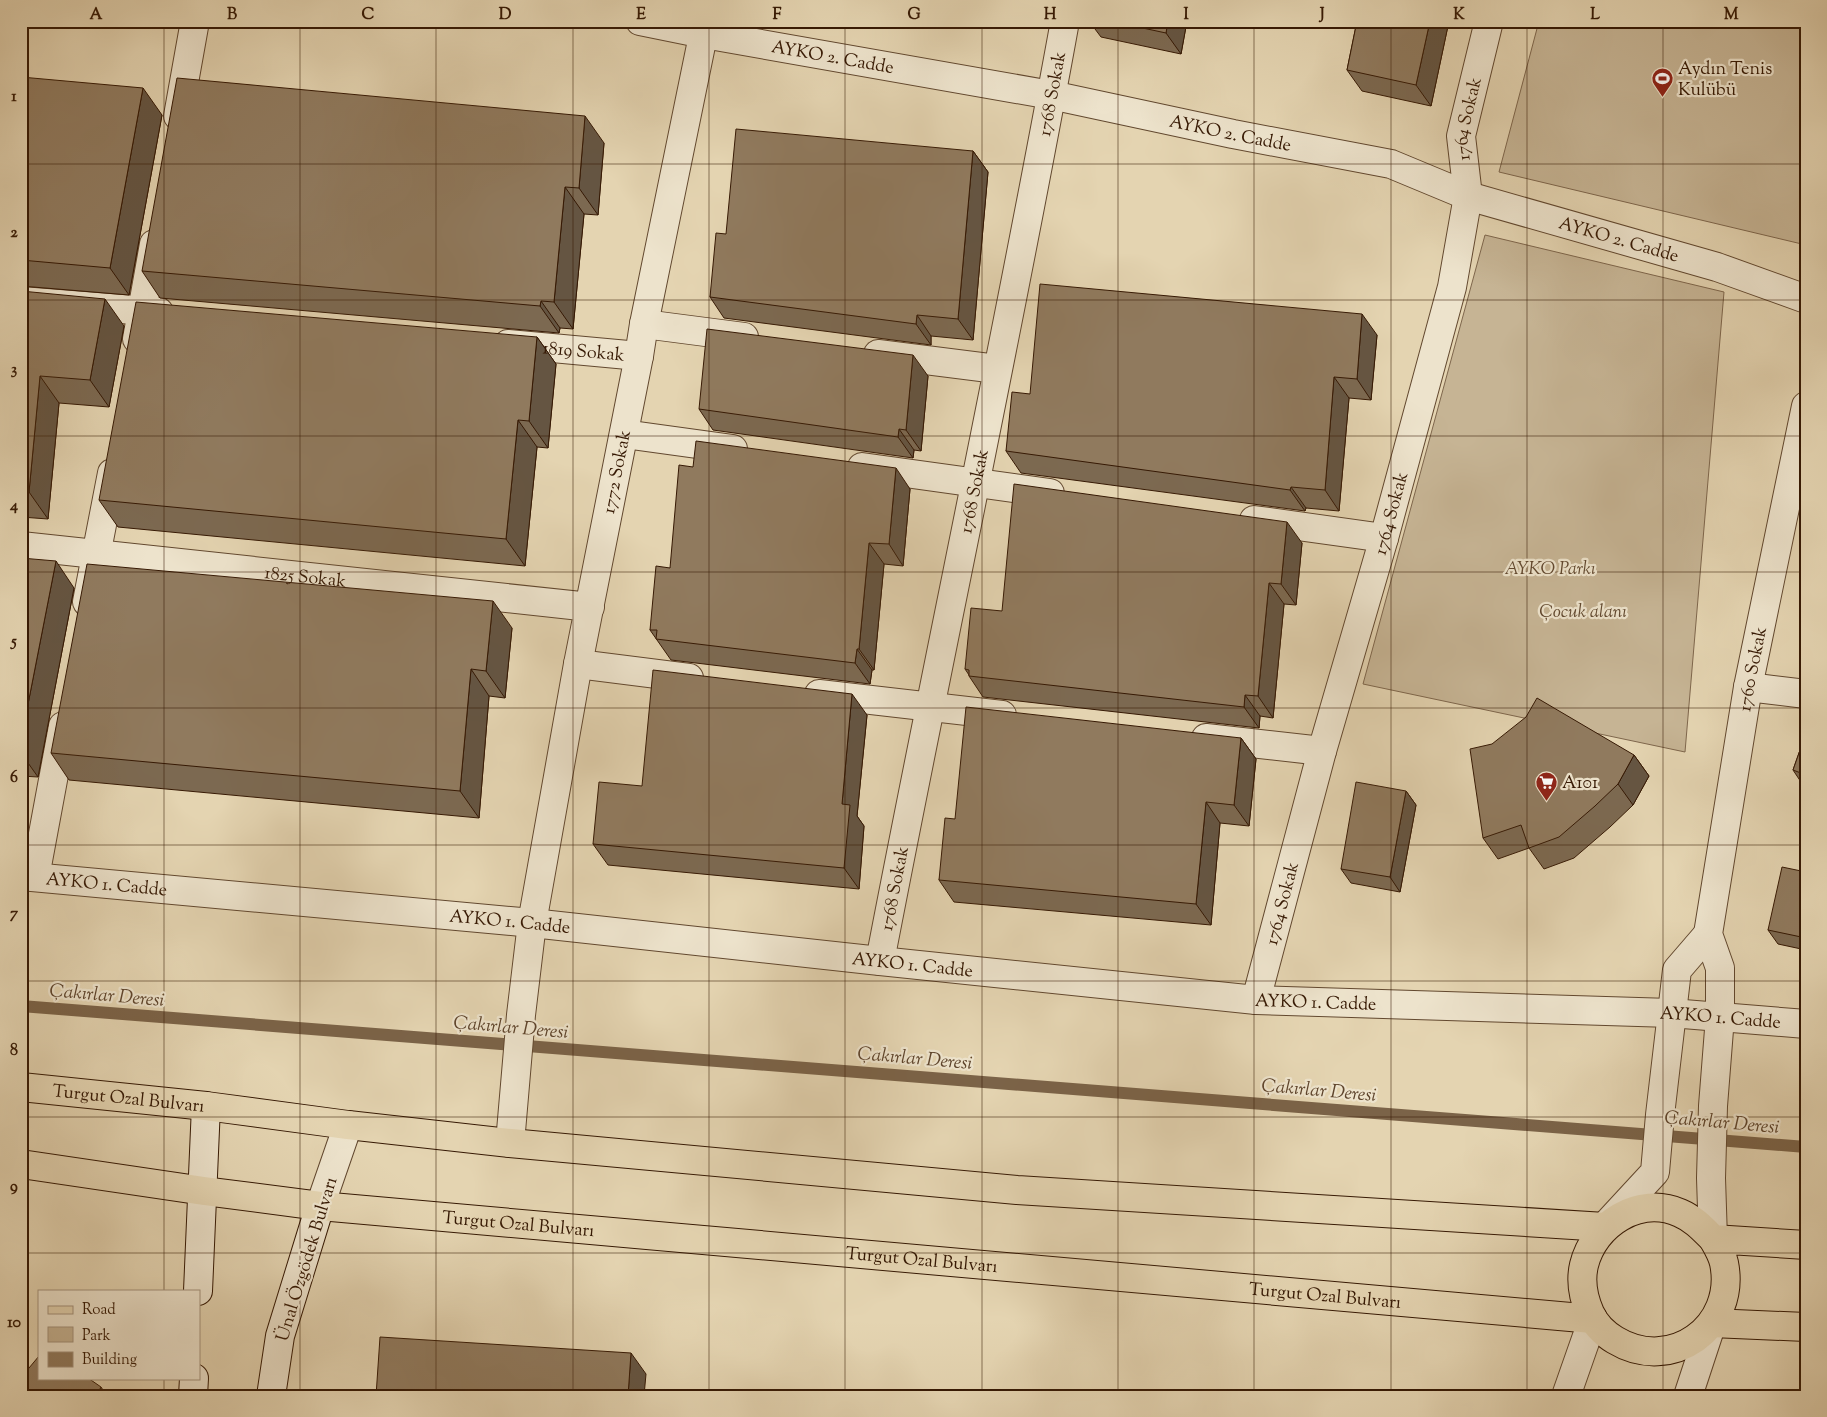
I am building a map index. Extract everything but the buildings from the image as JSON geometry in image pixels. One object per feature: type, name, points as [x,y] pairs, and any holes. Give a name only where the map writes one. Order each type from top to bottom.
[{"type":"main road","name":"Turgut Ozal Bulvarı","points":[[21,1087],[206,1106],[348,1125],[510,1143],[1017,1190],[1605,1226]]},
{"type":"main road","name":"Turgut Ozal Bulvarı","points":[[21,1164],[320,1206],[1593,1319]]},
{"type":"main road","points":[[1658,1208],[1680,1213],[1699,1224],[1713,1239],[1724,1263],[1726,1286],[1720,1310],[1712,1323],[1701,1335],[1689,1343],[1668,1350],[1647,1352],[1626,1346],[1607,1336],[1593,1319],[1584,1299],[1581,1275],[1587,1252],[1595,1238],[1605,1226],[1616,1218],[1636,1210],[1658,1208]]},
{"type":"main road","points":[[1713,1239],[1806,1246]]},
{"type":"main road","points":[[1712,1323],[1806,1328]]},
{"type":"street","points":[[174,137],[195,21]]},
{"type":"street","name":"AYKO 2. Cadde","points":[[640,21],[705,28],[1051,95],[1233,134],[1391,164],[1468,196],[1717,267],[1806,299]]},
{"type":"street","name":"1768 Sokak","points":[[880,962],[929,707],[976,483],[1065,21]]},
{"type":"street","name":"1764 Sokak","points":[[1256,1000],[1322,751],[1384,538],[1452,287],[1468,196],[1462,136],[1489,21]]},
{"type":"street","name":"1772 Sokak","points":[[510,1143],[521,1015],[532,923],[578,664],[644,324],[705,28]]},
{"type":"street","points":[[133,358],[158,224]]},
{"type":"street","points":[[21,300],[182,314]]},
{"type":"street","points":[[644,324],[771,340]]},
{"type":"street","name":"1819 Sokak","points":[[480,342],[639,356]]},
{"type":"street","points":[[850,350],[997,369]]},
{"type":"street","name":"1760 Sokak","points":[[1708,934],[1748,687],[1806,406]]},
{"type":"street","points":[[624,434],[761,453]]},
{"type":"street","points":[[83,622],[118,444]]},
{"type":"street","points":[[839,464],[1073,496]]},
{"type":"street","points":[[1228,517],[1384,538]]},
{"type":"street","name":"1825 Sokak","points":[[21,546],[590,607]]},
{"type":"street","points":[[578,664],[714,681]]},
{"type":"street","points":[[1748,687],[1806,694]]},
{"type":"street","points":[[792,691],[1027,718]]},
{"type":"street","points":[[28,876],[68,700]]},
{"type":"street","points":[[1184,736],[1322,751]]},
{"type":"street","name":"AYKO 1. Cadde","points":[[28,876],[532,923],[880,962],[1256,1000],[1671,1013],[1806,1024]]},
{"type":"street","points":[[1605,1226],[1656,1172],[1660,1116],[1676,970],[1708,934],[1720,968],[1720,1017],[1710,1178],[1713,1239]]},
{"type":"street","points":[[198,1290],[204,1191],[206,1106]]},
{"type":"street","name":"Ünal Özgödek Bulvarı","points":[[271,1396],[280,1336],[320,1206],[348,1125]]},
{"type":"street","points":[[1566,1396],[1593,1319]]},
{"type":"street","points":[[1688,1396],[1712,1323]]},
{"type":"street","points":[[193,1396],[194,1380]]},
{"type":"green space","name":"Aydın Tenis Kulübü","points":[[1539,21],[1806,21],[1806,245],[1499,172]]},
{"type":"green space","name":"AYKO Parkı","points":[[1485,235],[1724,292],[1685,752],[1363,684]]},
{"type":"waterway","name":"Çakırlar Deresi","points":[[21,1006],[1806,1147]]},
{"type":"place","name":"Aydın Tenis Kulübü","points":[[1662,97]]},
{"type":"place","name":"A101","points":[[1546,801]]},
{"type":"park label","name":"Çocuk alanı","points":[[1583,611]]}]
